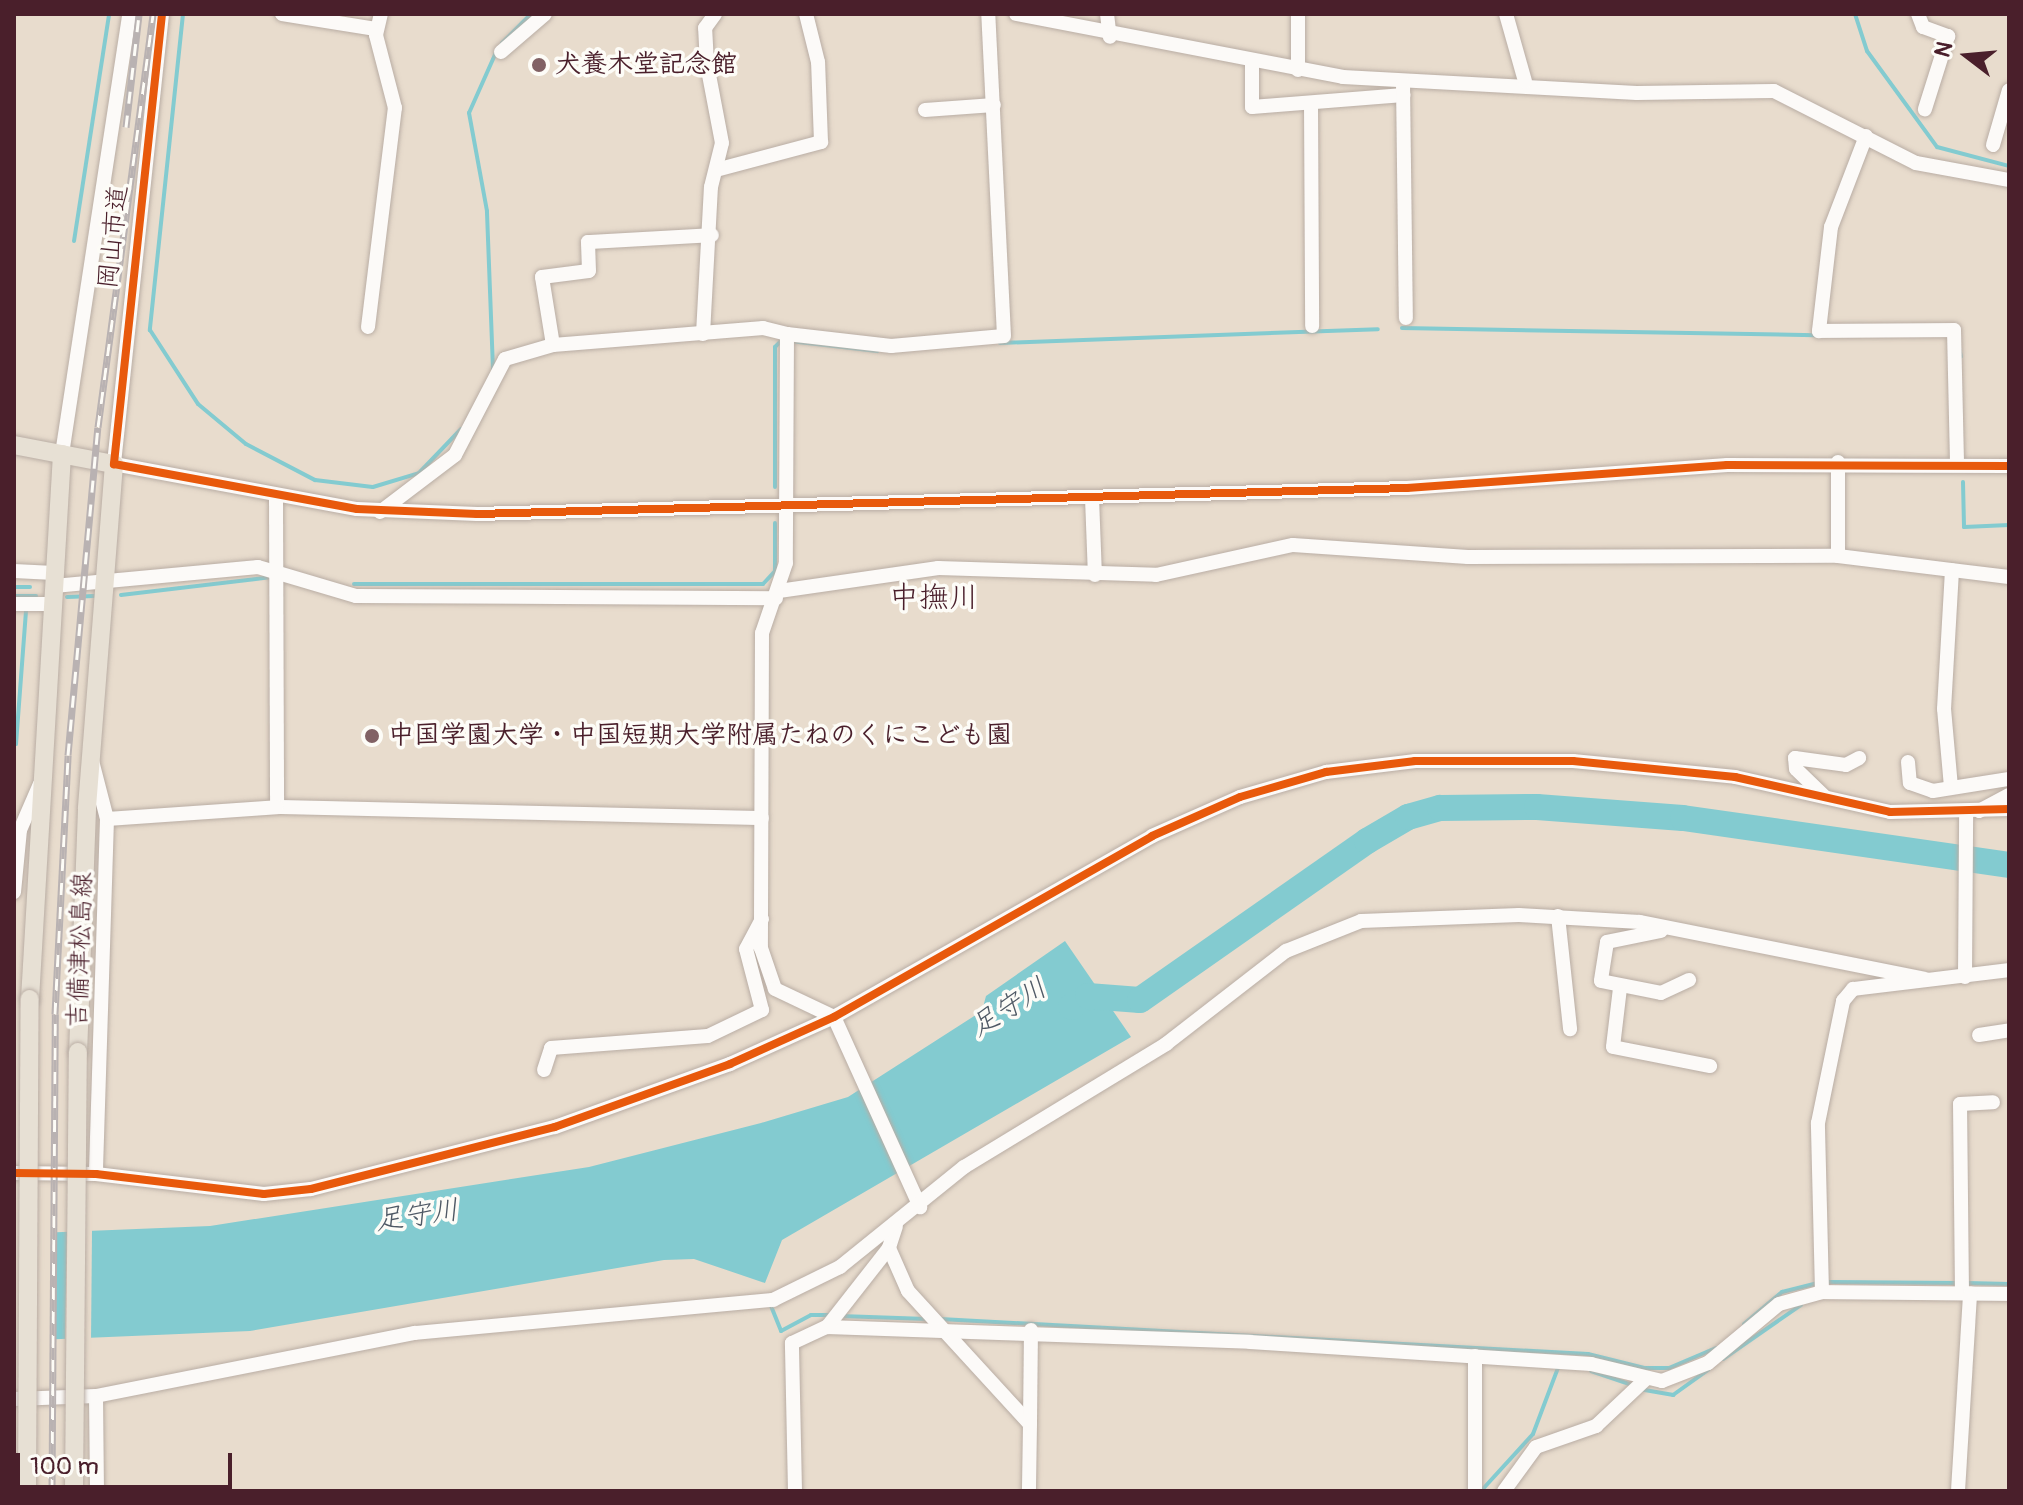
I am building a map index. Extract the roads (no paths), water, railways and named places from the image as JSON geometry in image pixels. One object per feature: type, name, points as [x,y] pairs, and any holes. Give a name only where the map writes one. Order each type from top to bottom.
[{"type":"main road","points":[[14,445],[114,464]]},
{"type":"main road","name":"吉備津松島線","points":[[27,1491],[30,999],[40,784],[62,454]]},
{"type":"main road","name":"吉備津松島線","points":[[74,1491],[78,1052],[91,756],[114,464]]},
{"type":"street","name":"岡山市道","points":[[62,454],[129,14]]},
{"type":"street","name":"岡山市道","points":[[114,464],[162,14]]},
{"type":"street","points":[[282,14],[376,29]]},
{"type":"street","points":[[368,327],[395,108],[376,29],[381,14]]},
{"type":"street","points":[[501,52],[545,14]]},
{"type":"street","points":[[703,334],[716,170],[722,143],[705,28],[715,14]]},
{"type":"street","points":[[716,170],[821,142],[818,62],[806,14]]},
{"type":"street","points":[[380,512],[455,455],[505,359],[553,345],[703,334],[891,346],[1004,336],[988,14]]},
{"type":"street","points":[[1016,14],[1110,37],[1403,89]]},
{"type":"street","points":[[1107,14],[1110,37]]},
{"type":"street","points":[[1298,14],[1298,70]]},
{"type":"street","points":[[1506,14],[1525,81]]},
{"type":"street","points":[[1918,14],[1923,27],[1948,36],[1925,109]]},
{"type":"street","points":[[1252,63],[1252,107],[1311,103],[1403,89],[1525,81],[1637,93],[1774,91],[1936,170],[2009,180]]},
{"type":"street","points":[[1403,89],[1406,318]]},
{"type":"street","points":[[1993,145],[2009,90]]},
{"type":"street","points":[[1311,103],[1312,326]]},
{"type":"street","points":[[925,110],[994,105]]},
{"type":"street","points":[[1866,136],[1831,227],[1819,331],[1954,337],[1957,464]]},
{"type":"street","points":[[553,345],[542,277],[589,271],[588,242],[712,235]]},
{"type":"street","points":[[786,338],[781,505],[786,563],[778,594],[762,633],[761,948],[775,989],[835,1019],[918,1203]]},
{"type":"street","points":[[114,464],[276,496],[380,512],[1092,498],[1407,488],[1838,462],[2009,466]]},
{"type":"street","points":[[1838,462],[1838,556]]},
{"type":"street","points":[[276,496],[277,807]]},
{"type":"street","points":[[1092,498],[1095,575]]},
{"type":"street","points":[[23,604],[53,588],[278,568],[356,596],[778,594],[938,568],[1156,575],[1293,545],[1468,557],[1838,556],[2009,577]]},
{"type":"street","points":[[1951,787],[1944,709],[1952,570]]},
{"type":"street","points":[[14,571],[53,588]]},
{"type":"street","points":[[91,756],[107,819],[96,1174]]},
{"type":"street","points":[[1825,797],[1796,769],[1795,758],[1846,765],[1859,758]]},
{"type":"street","points":[[14,1173],[96,1174],[264,1194],[311,1189],[618,1107],[835,1019],[1152,836],[1240,797],[1326,772],[1415,761],[1573,761],[1694,771],[1890,812],[1969,816],[2009,809]]},
{"type":"street","points":[[1908,762],[1918,788],[2009,779]]},
{"type":"street","points":[[14,892],[17,829],[40,784]]},
{"type":"street","points":[[1969,816],[2009,795]]},
{"type":"street","points":[[107,819],[277,807],[762,818]]},
{"type":"street","points":[[1964,973],[1969,816]]},
{"type":"street","points":[[14,1399],[96,1396],[415,1333],[752,1305],[811,1284],[896,1226],[918,1203],[989,1149],[1166,1044],[1286,951],[1324,931],[1409,917],[1558,916],[1685,928],[1924,979]]},
{"type":"street","points":[[1558,916],[1570,1029]]},
{"type":"street","points":[[544,1070],[551,1048],[708,1036],[762,1010],[746,949],[762,919]]},
{"type":"street","points":[[1685,928],[1607,942],[1601,981],[1620,988],[1661,993],[1689,980]]},
{"type":"street","points":[[1821,1286],[1818,1123],[1843,1001],[1853,989],[1964,973],[2009,970]]},
{"type":"street","points":[[1620,988],[1613,1047],[1710,1066]]},
{"type":"street","points":[[1979,1035],[2009,1030]]},
{"type":"street","points":[[1958,1491],[1966,1292],[1960,1104],[1993,1102]]},
{"type":"street","points":[[795,1491],[792,1343],[833,1320],[889,1248],[896,1226]]},
{"type":"street","points":[[889,1248],[924,1311],[1030,1424]]},
{"type":"street","points":[[1504,1491],[1536,1447],[1596,1426],[1640,1385],[1683,1376],[1742,1340],[1779,1304],[1821,1286],[2009,1294]]},
{"type":"street","points":[[833,1320],[944,1330],[1031,1330],[1591,1364],[1640,1385]]},
{"type":"street","points":[[1029,1491],[1031,1330]]},
{"type":"street","points":[[1475,1356],[1475,1491]]},
{"type":"street","points":[[96,1396],[97,1491]]},
{"type":"water","points":[[1065,941],[1131,1037],[782,1240],[765,1283],[694,1259],[664,1260],[250,1331],[14,1341],[14,1234],[210,1226],[589,1167],[761,1123],[848,1097],[982,1011],[986,996]]},
{"type":"waterway","points":[[74,241],[109,14]]},
{"type":"waterway","points":[[183,14],[150,330],[198,404],[246,444],[315,480],[373,487],[419,473],[461,429]]},
{"type":"waterway","points":[[502,43],[531,14]]},
{"type":"waterway","points":[[1855,14],[1867,51],[1937,147],[2009,166]]},
{"type":"waterway","points":[[493,369],[487,211],[469,113],[497,50]]},
{"type":"waterway","points":[[1402,328],[1816,335]]},
{"type":"waterway","points":[[1000,343],[1378,329]]},
{"type":"waterway","points":[[1957,338],[1961,357]]},
{"type":"waterway","points":[[775,487],[775,347],[782,340]]},
{"type":"waterway","points":[[790,341],[877,351]]},
{"type":"waterway","points":[[1963,482],[1964,527],[2009,525]]},
{"type":"waterway","points":[[354,584],[763,584],[775,571],[775,523]]},
{"type":"waterway","points":[[121,595],[273,577]]},
{"type":"waterway","points":[[14,587],[30,587]]},
{"type":"waterway","points":[[14,596],[36,596]]},
{"type":"waterway","points":[[16,744],[27,596]]},
{"type":"waterway","points":[[67,597],[94,596]]},
{"type":"waterway","name":"足守川","points":[[1071,1007],[1088,996],[1140,1000],[1367,841],[1408,817],[1440,808],[1537,807],[1683,818],[2009,865]]},
{"type":"waterway","points":[[1827,1282],[1958,1283]]},
{"type":"waterway","points":[[1744,1324],[1782,1292],[1818,1283]]},
{"type":"waterway","points":[[1966,1283],[2009,1284]]},
{"type":"waterway","points":[[1723,1359],[1801,1305]]},
{"type":"waterway","points":[[771,1306],[781,1331],[811,1315],[831,1315]]},
{"type":"waterway","points":[[840,1316],[927,1319]]},
{"type":"waterway","points":[[940,1319],[1588,1354],[1645,1368],[1669,1368],[1716,1348]]},
{"type":"waterway","points":[[1481,1491],[1533,1434],[1558,1368]]},
{"type":"waterway","points":[[1639,1389],[1673,1395],[1709,1369]]},
{"type":"waterway","points":[[1591,1371],[1632,1385]]},
{"type":"railway","points":[[126,127],[139,14]]},
{"type":"railway","points":[[52,1491],[55,1014],[68,755],[98,427],[153,14]]},
{"type":"place","name":"犬養木堂記念館","points":[[539,65]]},
{"type":"place","name":"中国学園大学・中国短期大学附属たねのくにこども園","points":[[372,736]]},
{"type":"district","name":"中撫川","points":[[934,598]]}]
